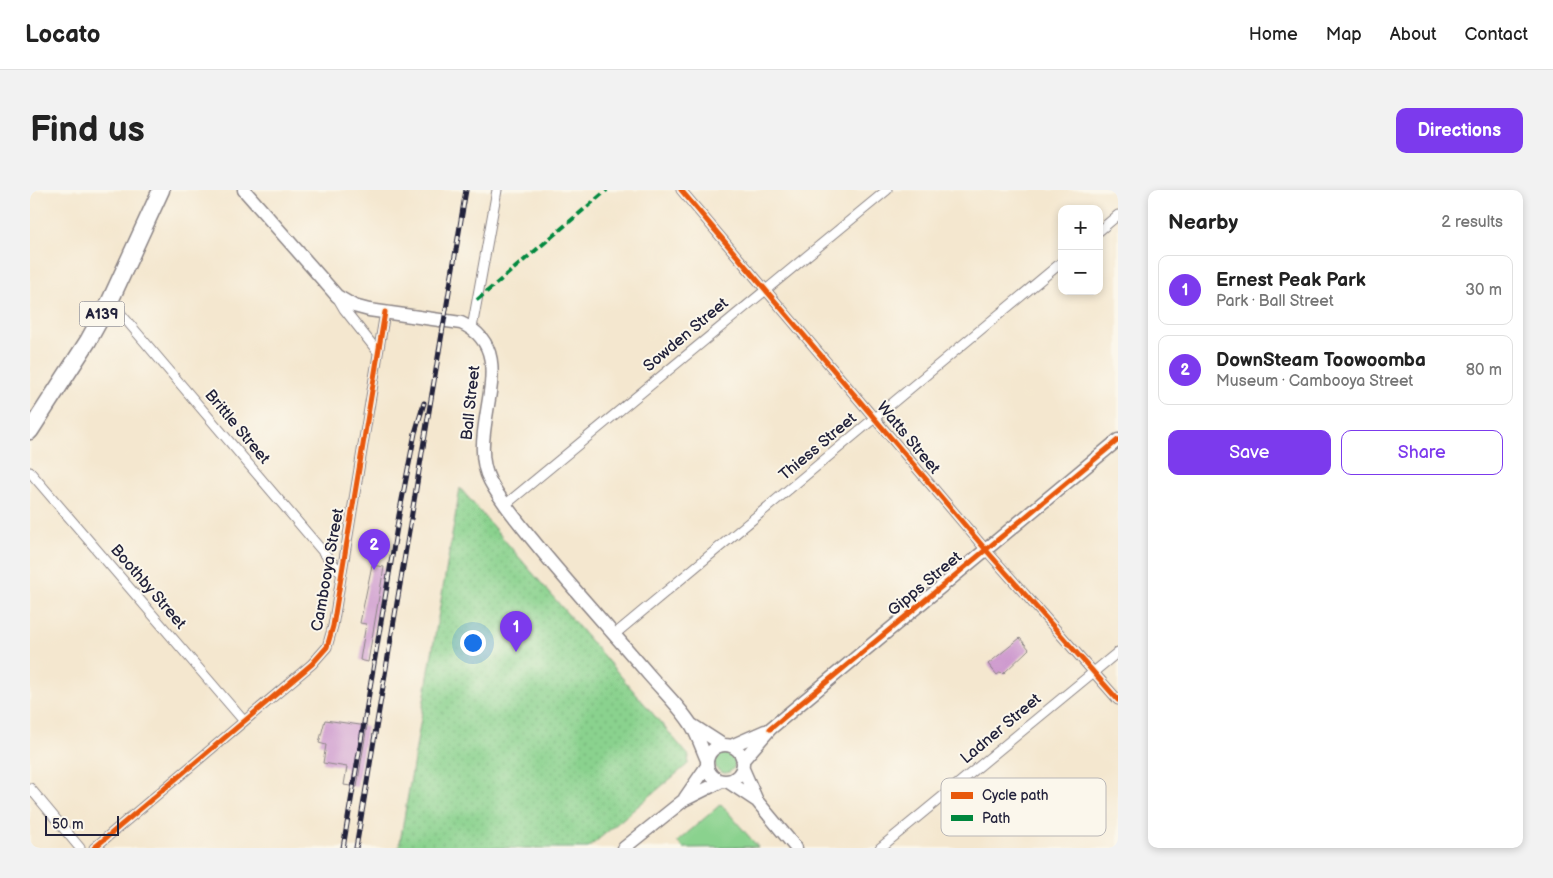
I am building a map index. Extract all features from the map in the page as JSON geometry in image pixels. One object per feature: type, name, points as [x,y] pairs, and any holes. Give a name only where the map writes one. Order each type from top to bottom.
[{"type":"highway","name":"A139","points":[[30,431],[62,383],[110,301],[160,190]]},
{"type":"main road","points":[[244,190],[337,296],[354,306],[385,312],[443,318],[472,328]]},
{"type":"main road","name":"Ball Street","points":[[472,328],[488,346],[492,364],[483,430],[484,462],[489,480],[505,505],[548,559],[692,725],[707,763]]},
{"type":"main road","name":"Gipps Street","points":[[743,765],[770,729],[1118,440]]},
{"type":"main road","name":"Ball Street","points":[[692,725],[727,746]]},
{"type":"main road","name":"Gipps Street","points":[[727,746],[770,729]]},
{"type":"main road","points":[[684,800],[713,750],[727,746],[739,752],[757,801]]},
{"type":"main road","points":[[707,763],[712,776],[725,781],[757,801],[796,848]]},
{"type":"main road","points":[[624,848],[684,800],[725,781],[737,778],[743,765]]},
{"type":"street","points":[[472,328],[497,190]]},
{"type":"street","name":"Watts Street","points":[[681,190],[986,550],[1118,700]]},
{"type":"street","name":"Sowden Street","points":[[505,505],[887,190]]},
{"type":"street","points":[[1103,228],[1118,215]]},
{"type":"street","name":"Thiess Street","points":[[615,634],[1058,265]]},
{"type":"street","points":[[337,296],[344,310],[378,352]]},
{"type":"street","name":"Brittle Street","points":[[110,301],[340,573]]},
{"type":"street","name":"Cambooya Street","points":[[94,848],[243,720],[312,664],[327,647],[333,626],[340,573],[385,312]]},
{"type":"street","name":"Boothby Street","points":[[30,472],[243,720]]},
{"type":"street","name":"Ladner Street","points":[[965,778],[1118,652]]},
{"type":"street","points":[[30,788],[80,848]]},
{"type":"street","name":"Ladner Street","points":[[880,848],[941,798]]},
{"type":"green space","points":[[460,488],[689,756],[688,764],[588,848],[399,848]]},
{"type":"green space","points":[[725,753],[732,756],[735,763],[732,770],[725,773],[718,770],[715,763],[718,756]]},
{"type":"green space","points":[[721,804],[758,847],[683,848],[677,842]]},
{"type":"building","points":[[372,565],[384,567],[368,662],[360,660],[366,624],[360,623]]},
{"type":"building","points":[[1020,638],[1029,649],[1003,674],[1001,672],[997,675],[988,664]]},
{"type":"building","points":[[325,720],[367,726],[357,787],[344,785],[347,767],[323,763],[326,745],[319,743]]},
{"type":"railway","points":[[356,848],[466,190]]},
{"type":"railway","points":[[343,848],[399,515],[415,433],[424,403]]},
{"type":"marked path","points":[[477,300],[607,190]]},
{"type":"cycle path","points":[[681,190],[986,550],[1118,700]]},
{"type":"cycle path","points":[[94,848],[312,664],[327,647],[333,626],[385,312]]},
{"type":"cycle path","points":[[770,729],[1118,440]]},
{"type":"place","name":"DownSteam Toowoomba","points":[[374,570]]},
{"type":"place","name":"Ernest Peak Park","points":[[516,652]]}]
